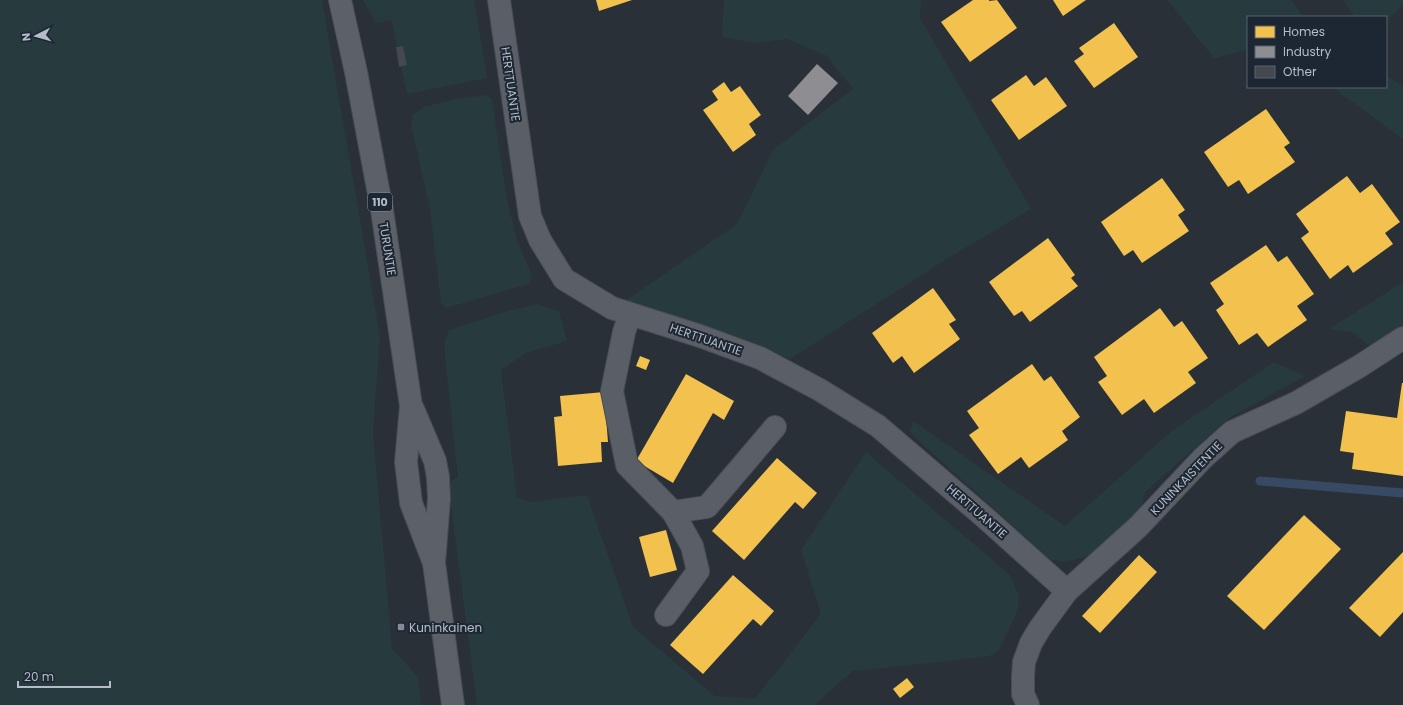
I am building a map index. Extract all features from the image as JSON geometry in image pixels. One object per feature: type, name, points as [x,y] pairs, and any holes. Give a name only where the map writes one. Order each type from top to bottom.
[{"type":"main road","name":"TURUNTIE","points":[[340,0],[356,72],[382,210],[411,406],[406,462],[411,503],[434,563]]},
{"type":"main road","name":"TURUNTIE","points":[[411,406],[435,461],[438,477],[439,499],[434,563],[453,705]]},
{"type":"street","name":"HERTTUANTIE","points":[[499,0],[530,216],[540,240],[564,279],[612,308],[700,336],[760,358],[820,390],[878,426],[1068,591]]},
{"type":"street","points":[[630,314],[624,332],[612,391],[627,465],[673,512],[692,546],[698,571],[666,615]]},
{"type":"street","name":"KUNINKAISTENTIE","points":[[1028,705],[1024,694],[1023,676],[1024,662],[1030,643],[1068,591],[1138,527],[1203,458],[1232,432],[1296,403],[1360,366],[1403,338]]},
{"type":"street","points":[[673,512],[707,507],[775,426]]},
{"type":"green space","points":[[0,0],[322,0],[380,336],[373,433],[392,648],[418,677],[421,705],[0,705]]},
{"type":"green space","points":[[363,0],[474,0],[487,78],[407,94],[401,67],[407,65],[403,46],[397,47],[392,20],[376,23]]},
{"type":"green space","points":[[724,0],[921,0],[920,18],[1031,209],[950,257],[790,359],[752,342],[706,329],[625,301],[737,224],[773,150],[853,89],[827,56],[787,39],[755,43],[722,37]]},
{"type":"green space","points":[[1167,0],[1291,0],[1302,16],[1247,16],[1247,50],[1214,58]]},
{"type":"green space","points":[[1343,0],[1403,0],[1403,5],[1387,20],[1387,16],[1354,16]]},
{"type":"green space","points":[[1387,77],[1403,86],[1403,139],[1333,88],[1387,88]]},
{"type":"green space","points":[[487,95],[492,100],[507,200],[517,240],[532,276],[529,284],[446,308],[441,303],[430,209],[411,125],[413,115],[424,107],[455,99]]},
{"type":"green space","points":[[1403,282],[1403,326],[1399,333],[1372,348],[1352,332],[1329,329]]},
{"type":"green space","points":[[537,304],[559,311],[567,341],[526,353],[501,370],[517,497],[531,502],[587,495],[633,627],[715,696],[755,699],[821,614],[801,550],[866,452],[1010,575],[1019,596],[1017,612],[1000,649],[990,656],[853,671],[814,705],[477,705],[448,483],[458,477],[445,357],[445,342],[449,330],[511,310]]},
{"type":"green space","points":[[1274,362],[1305,376],[1229,418],[1145,492],[1138,521],[1096,552],[1076,559],[1064,561],[1051,560],[910,433],[913,421],[1065,526],[1173,430]]},
{"type":"building: Homes","points":[[596,0],[632,0],[599,11]]},
{"type":"building: Homes","points":[[973,0],[997,0],[1017,28],[970,62],[941,22]]},
{"type":"building: Homes","points":[[1053,0],[1086,0],[1063,16]]},
{"type":"building: Homes","points":[[1114,23],[1138,57],[1094,88],[1074,61],[1084,54],[1079,48]]},
{"type":"building: Homes","points":[[1026,75],[1034,86],[1046,77],[1067,106],[1019,140],[991,100]]},
{"type":"building: Homes","points":[[724,82],[731,92],[740,86],[761,115],[749,124],[756,135],[733,152],[703,110],[718,100],[712,91]]},
{"type":"building: Homes","points":[[1266,109],[1290,143],[1284,147],[1295,162],[1248,194],[1239,180],[1228,187],[1204,152]]},
{"type":"building: Homes","points":[[1347,176],[1360,193],[1372,184],[1400,222],[1385,233],[1393,244],[1353,273],[1348,265],[1330,279],[1301,238],[1309,232],[1296,214]]},
{"type":"building: Homes","points":[[1162,178],[1185,210],[1178,215],[1189,231],[1142,263],[1133,250],[1124,256],[1101,222]]},
{"type":"building: Homes","points":[[1048,238],[1075,275],[1071,278],[1078,286],[1030,322],[1022,311],[1014,316],[989,282]]},
{"type":"building: Homes","points":[[1266,245],[1278,262],[1287,256],[1314,294],[1297,306],[1307,320],[1268,347],[1257,333],[1239,345],[1216,310],[1224,304],[1210,283]]},
{"type":"building: Homes","points":[[933,288],[956,320],[949,324],[960,339],[914,373],[902,356],[893,363],[872,333]]},
{"type":"building: Homes","points":[[1160,308],[1174,327],[1182,321],[1208,358],[1188,372],[1196,383],[1154,413],[1144,399],[1122,415],[1098,382],[1107,376],[1094,357]]},
{"type":"building: Homes","points":[[640,356],[650,360],[646,370],[636,366]]},
{"type":"building: Homes","points":[[1032,364],[1044,381],[1051,376],[1080,417],[1062,431],[1068,440],[1029,468],[1021,457],[998,474],[969,435],[979,428],[967,411]]},
{"type":"building: Homes","points":[[686,374],[734,401],[724,420],[713,413],[673,483],[636,461]]},
{"type":"building: Homes","points":[[1402,383],[1403,476],[1352,469],[1354,453],[1340,451],[1346,411],[1397,418]]},
{"type":"building: Homes","points":[[604,392],[608,442],[601,442],[602,462],[558,466],[554,417],[562,416],[560,396]]},
{"type":"building: Homes","points":[[777,458],[817,493],[803,509],[795,502],[744,560],[712,531]]},
{"type":"building: Homes","points":[[1304,515],[1341,549],[1264,630],[1227,596]]},
{"type":"building: Homes","points":[[666,530],[677,570],[650,577],[639,537]]},
{"type":"building: Homes","points":[[1403,552],[1403,612],[1380,637],[1349,608]]},
{"type":"building: Homes","points":[[1139,555],[1157,572],[1100,633],[1082,616]]},
{"type":"building: Homes","points":[[733,575],[774,611],[761,626],[753,619],[703,674],[670,645]]},
{"type":"building: Homes","points":[[907,678],[914,687],[900,698],[893,689]]},
{"type":"building: Industry","points":[[817,64],[838,83],[808,115],[788,96]]},
{"type":"building: Other","points":[[403,46],[407,65],[399,67],[396,47]]},
{"type":"waterway","points":[[1260,481],[1403,493]]},
{"type":"place","name":"Kuninkainen","points":[[401,627]]}]
